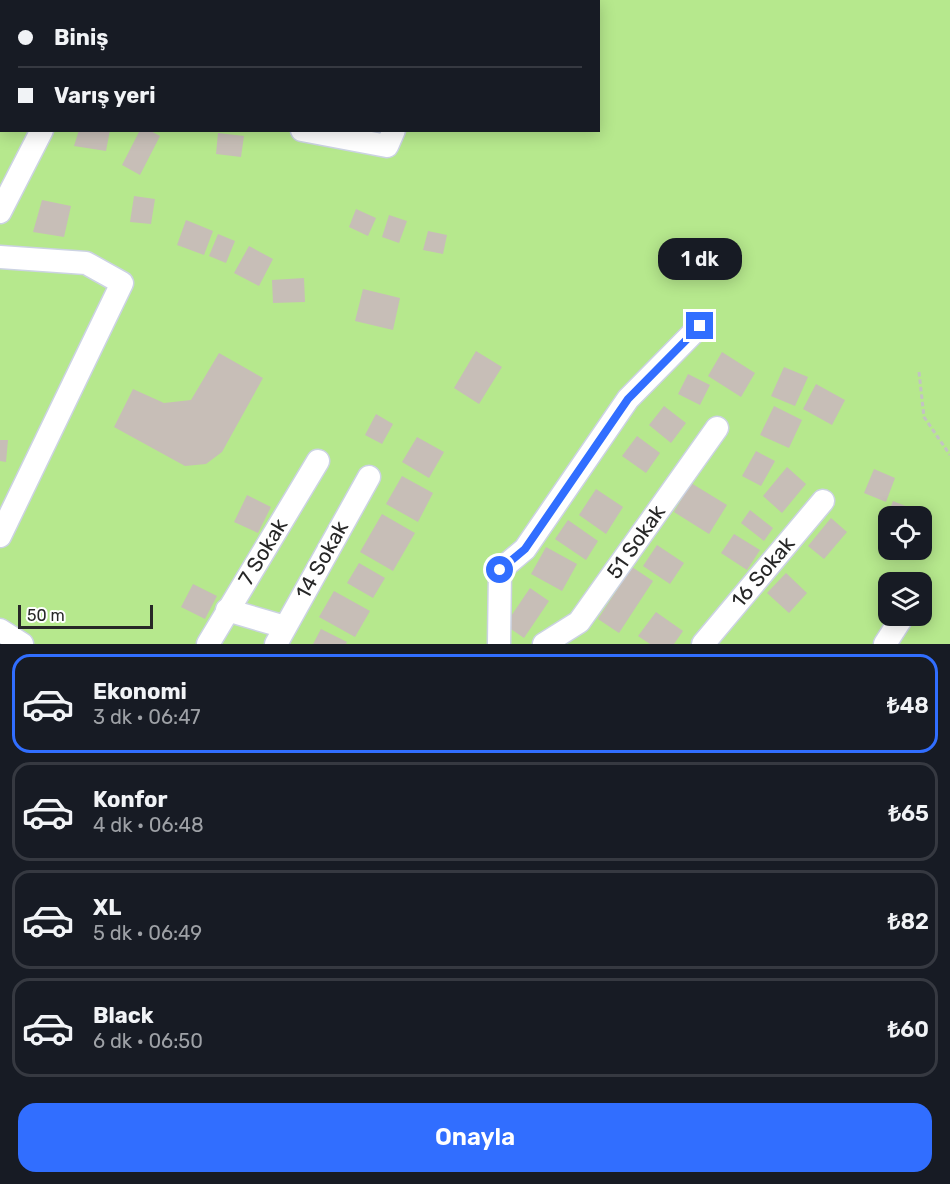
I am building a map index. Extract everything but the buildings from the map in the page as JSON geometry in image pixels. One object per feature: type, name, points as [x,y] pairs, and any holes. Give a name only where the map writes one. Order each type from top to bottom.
[{"type":"street","points":[[0,212],[41,132]]},
{"type":"street","points":[[313,132],[387,146],[393,132]]},
{"type":"street","points":[[0,257],[86,263],[122,283],[0,536]]},
{"type":"street","points":[[499,644],[500,570],[525,549],[628,399],[700,326]]},
{"type":"street","name":"51 Sokak","points":[[544,644],[579,622],[717,428]]},
{"type":"street","name":"7 Sokak","points":[[208,644],[318,461]]},
{"type":"street","name":"14 Sokak","points":[[280,635],[369,477]]},
{"type":"street","name":"16 Sokak","points":[[703,644],[823,501]]},
{"type":"street","points":[[227,610],[280,635]]},
{"type":"street","points":[[885,644],[897,626]]},
{"type":"street","points":[[0,630],[22,644]]},
{"type":"path","points":[[919,372],[924,417],[950,455]]},
{"type":"green space","points":[[600,0],[950,0],[950,644],[0,644],[0,132],[600,132]]},
{"type":"route","points":[[500,570],[525,549],[628,399],[700,326]]}]
